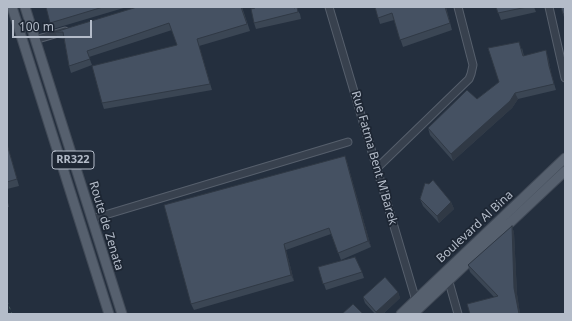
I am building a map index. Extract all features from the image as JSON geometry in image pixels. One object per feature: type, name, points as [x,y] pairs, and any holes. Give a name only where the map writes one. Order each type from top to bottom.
[{"type":"main road","name":"Route de Zenata","points":[[12,7],[109,314]]},
{"type":"main road","name":"Route de Zenata","points":[[20,7],[117,314]]},
{"type":"main road","name":"Route de Zenata","points":[[25,7],[123,314]]},
{"type":"main road","name":"Route de Zenata","points":[[28,7],[95,218],[123,314]]},
{"type":"main road","name":"Boulevard Al Bina","points":[[416,308],[444,273],[565,159]]},
{"type":"main road","name":"Boulevard Al Bina","points":[[401,314],[416,308],[449,282],[565,171]]},
{"type":"lane","name":"Rue Fatma Bent M'Barek","points":[[329,7],[377,168],[416,308]]},
{"type":"lane","points":[[377,168],[469,79],[472,74],[472,65],[458,7]]},
{"type":"lane","points":[[549,7],[565,78]]},
{"type":"lane","points":[[38,39],[76,27]]},
{"type":"lane","points":[[95,218],[348,142]]},
{"type":"lane","points":[[444,273],[449,282],[458,314]]},
{"type":"path","points":[[7,301],[12,314]]},
{"type":"building","points":[[46,7],[103,7],[50,23]]},
{"type":"building","points":[[137,7],[241,7],[247,24],[197,39],[210,84],[102,103],[92,66],[177,45],[169,23],[87,51],[90,59],[69,66],[63,32],[55,32]]},
{"type":"building","points":[[255,7],[297,7],[298,12],[254,23],[251,9]]},
{"type":"building","points":[[375,7],[445,7],[450,23],[400,40],[392,13],[378,18]]},
{"type":"building","points":[[496,7],[527,7],[498,13]]},
{"type":"building","points":[[561,7],[565,7],[565,14],[563,14]]},
{"type":"building","points":[[519,42],[523,56],[546,50],[554,84],[515,93],[510,101],[451,154],[428,128],[467,90],[477,99],[499,82],[488,48]]},
{"type":"building","points":[[7,144],[17,179],[7,182]]},
{"type":"building","points":[[345,156],[368,241],[338,253],[329,228],[284,244],[291,275],[191,304],[164,205]]},
{"type":"building","points":[[433,180],[451,202],[437,216],[420,199],[425,183],[429,184]]},
{"type":"building","points":[[512,226],[514,288],[519,314],[470,314],[467,304],[498,296],[468,265]]},
{"type":"building","points":[[355,257],[362,272],[323,284],[318,267]]},
{"type":"building","points":[[385,277],[398,292],[376,312],[363,297]]},
{"type":"building","points":[[353,304],[363,314],[342,314]]}]
